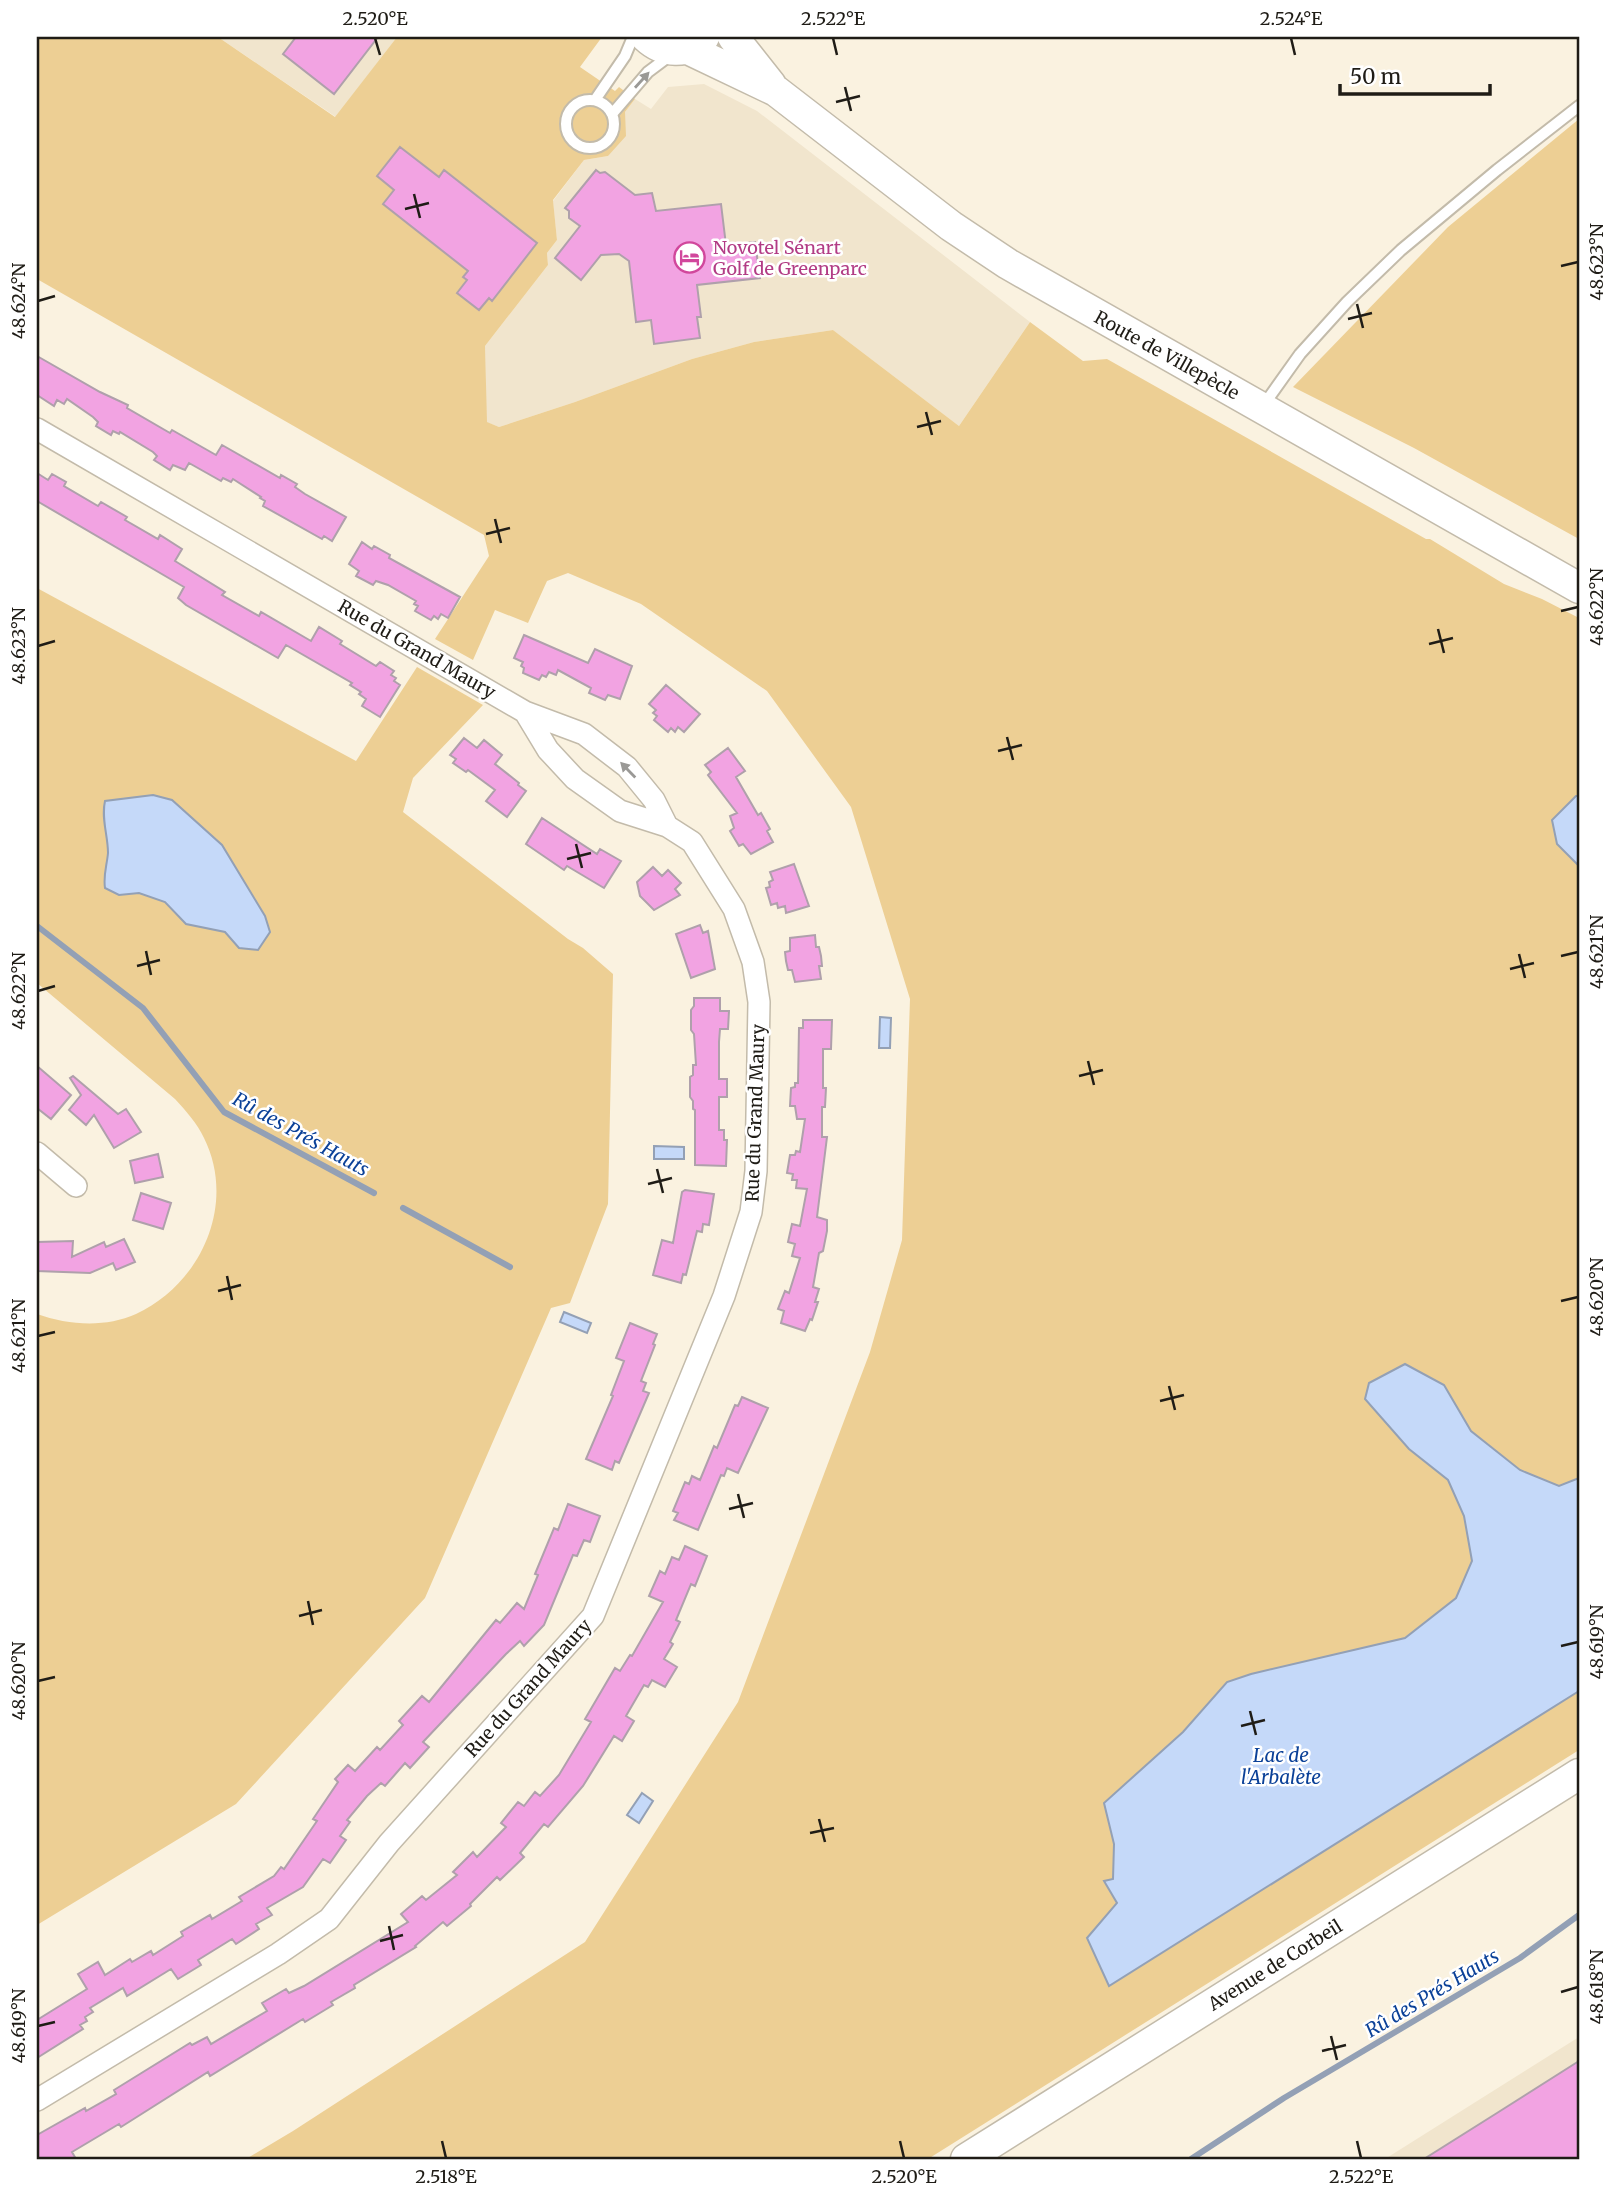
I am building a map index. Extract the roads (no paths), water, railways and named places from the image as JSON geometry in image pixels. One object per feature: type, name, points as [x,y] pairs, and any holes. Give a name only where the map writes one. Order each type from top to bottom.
[{"type":"main road","name":"Route de Villepècle","points":[[646,37],[663,48],[689,45],[776,91],[951,226],[1008,264],[1579,588]]},
{"type":"main road","name":"Route de Villepècle","points":[[733,37],[776,91]]},
{"type":"main road","name":"Avenue de Corbeil","points":[[968,2158],[1579,1774]]},
{"type":"street","name":"Rue du Grand Maury","points":[[37,429],[525,712],[548,750],[575,779],[620,811],[667,826],[692,842],[734,909],[753,962],[759,1002],[756,1171],[751,1212],[724,1296],[593,1616],[389,1843],[329,1919],[278,1954],[37,2100]]},
{"type":"street","points":[[525,712],[584,734],[627,767],[654,800],[667,826]]},
{"type":"street","points":[[37,1153],[76,1186]]},
{"type":"lane","points":[[595,100],[625,56],[633,37]]},
{"type":"lane","points":[[612,114],[648,72],[689,45]]},
{"type":"lane","points":[[595,100],[608,107],[612,114],[614,130],[605,143],[590,149],[575,143],[566,130],[568,114],[579,102],[595,100]]},
{"type":"lane","points":[[1261,408],[1300,354],[1347,302],[1401,250],[1579,106]]},
{"type":"water","points":[[153,795],[172,800],[222,845],[265,916],[270,932],[258,950],[239,948],[225,932],[186,924],[165,902],[139,893],[119,895],[105,888],[108,853],[105,801]]},
{"type":"water","points":[[1579,796],[1579,866],[1557,844],[1552,820]]},
{"type":"water","points":[[880,1017],[891,1018],[890,1048],[879,1048]]},
{"type":"water","points":[[654,1146],[684,1147],[684,1159],[654,1159]]},
{"type":"water","points":[[564,1312],[591,1323],[587,1333],[560,1322]]},
{"type":"water","name":"Lac de l'Arbalète","points":[[1405,1364],[1444,1385],[1471,1431],[1520,1470],[1559,1486],[1579,1478],[1579,1691],[1109,1986],[1087,1938],[1117,1903],[1104,1881],[1113,1879],[1114,1844],[1104,1803],[1183,1732],[1227,1682],[1405,1638],[1456,1598],[1472,1561],[1464,1516],[1448,1480],[1409,1449],[1365,1399],[1369,1383]]},
{"type":"water","points":[[642,1793],[653,1801],[639,1823],[627,1815]]},
{"type":"waterway","name":"Rû des Prés Hauts","points":[[37,926],[143,1008],[224,1112],[374,1193]]},
{"type":"waterway","name":"Rû des Prés Hauts","points":[[403,1208],[510,1267]]},
{"type":"waterway","name":"Rû des Prés Hauts","points":[[1191,2159],[1284,2098],[1520,1958],[1579,1915]]},
{"type":"place","name":"Novotel Sénart Golf de Greenparc","points":[[690,257]]}]
